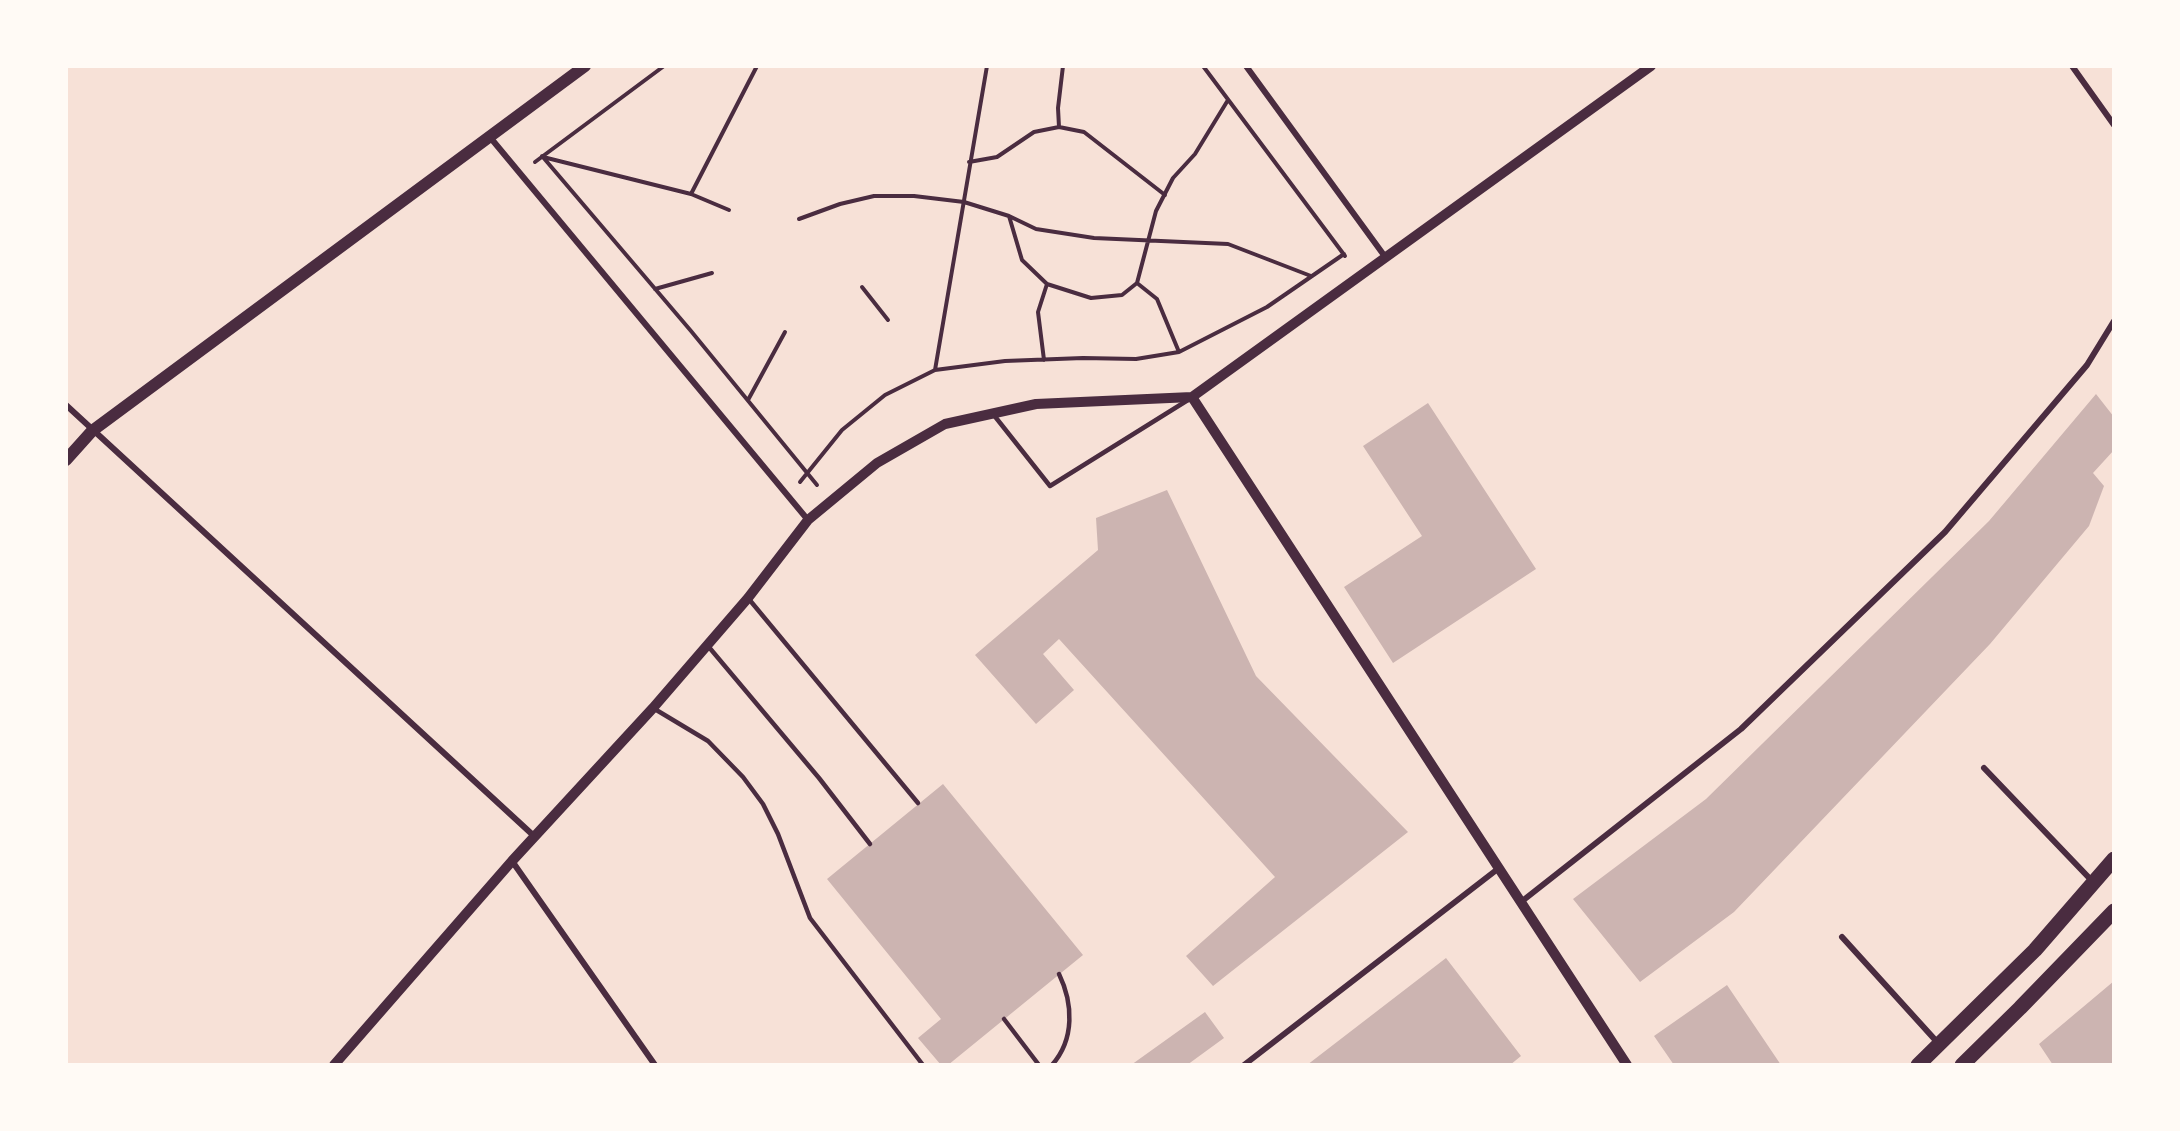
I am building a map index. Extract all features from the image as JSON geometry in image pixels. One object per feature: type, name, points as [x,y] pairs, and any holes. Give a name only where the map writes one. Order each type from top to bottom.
[{"type":"main road","points":[[66,460],[92,431],[585,66]]},
{"type":"main road","points":[[1918,1065],[2035,950],[2114,859]]},
{"type":"main road","points":[[1962,1065],[2114,911]]},
{"type":"street","points":[[1246,66],[1386,258]]},
{"type":"street","points":[[334,1065],[534,836],[653,708],[748,598],[808,520],[877,463],[945,424],[1036,404],[1192,397],[1651,66]]},
{"type":"street","points":[[2072,66],[2114,124]]},
{"type":"street","points":[[489,135],[808,520]]},
{"type":"street","points":[[1521,902],[1741,729],[1936,540],[2087,365],[2114,321]]},
{"type":"street","points":[[1192,397],[1627,1065]]},
{"type":"street","points":[[66,405],[534,836]]},
{"type":"street","points":[[1984,768],[2094,883]]},
{"type":"street","points":[[512,861],[655,1065]]},
{"type":"street","points":[[1244,1065],[1499,868]]},
{"type":"street","points":[[1842,936],[1940,1045]]},
{"type":"lane","points":[[993,414],[1050,486],[1192,397]]},
{"type":"lane","points":[[748,598],[918,803]]},
{"type":"lane","points":[[707,645],[819,778],[870,844]]},
{"type":"lane","points":[[653,708],[708,741],[743,777],[763,804],[778,834],[810,918],[923,1065]]},
{"type":"lane","points":[[1052,1065],[1063,1047],[1070,1017],[1070,1001],[1059,974]]},
{"type":"lane","points":[[1004,1019],[1039,1065]]},
{"type":"path","points":[[520,173],[664,66]]},
{"type":"path","points":[[691,194],[757,66]]},
{"type":"path","points":[[934,370],[987,66]]},
{"type":"path","points":[[1059,127],[1058,108],[1063,66]]},
{"type":"path","points":[[1203,66],[1360,275]]},
{"type":"path","points":[[1009,216],[1022,260],[1047,284],[1091,298],[1122,295],[1137,283],[1150,241],[1156,211],[1173,178],[1195,154],[1228,100]]},
{"type":"path","points":[[969,162],[997,157],[1034,132],[1059,127],[1084,132],[1165,195]]},
{"type":"path","points":[[542,156],[691,194],[729,210]]},
{"type":"path","points":[[542,156],[831,501]]},
{"type":"path","points":[[799,219],[840,204],[874,196],[914,196],[964,202],[1009,216],[1036,229],[1094,238],[1228,244],[1311,276]]},
{"type":"path","points":[[788,496],[842,430],[885,395],[934,370],[1005,361],[1083,358],[1136,359],[1179,352],[1268,307],[1344,254]]},
{"type":"path","points":[[655,289],[712,273]]},
{"type":"path","points":[[1137,283],[1156,299],[1179,352]]},
{"type":"path","points":[[1044,360],[1038,312],[1047,284]]},
{"type":"path","points":[[862,287],[888,321]]},
{"type":"path","points":[[748,400],[784,332]]},
{"type":"building","points":[[2096,394],[2114,417],[2114,450],[2093,473],[2104,486],[2089,526],[1990,644],[1734,912],[1640,982],[1573,899],[1706,799],[1989,521]]},
{"type":"building","points":[[1428,403],[1536,569],[1393,663],[1344,587],[1422,536],[1363,446]]},
{"type":"building","points":[[1167,490],[1256,676],[1408,832],[1213,986],[1186,956],[1275,877],[1059,639],[1043,654],[1074,690],[1036,724],[975,655],[1098,550],[1096,518]]},
{"type":"building","points":[[943,784],[1083,955],[948,1065],[941,1065],[918,1038],[941,1019],[827,879]]},
{"type":"building","points":[[1446,958],[1521,1056],[1510,1065],[1307,1065]]},
{"type":"building","points":[[2114,981],[2114,1065],[2053,1065],[2039,1044]]},
{"type":"building","points":[[1727,985],[1781,1065],[1674,1065],[1654,1036]]},
{"type":"building","points":[[1205,1012],[1224,1038],[1187,1065],[1131,1065]]}]
